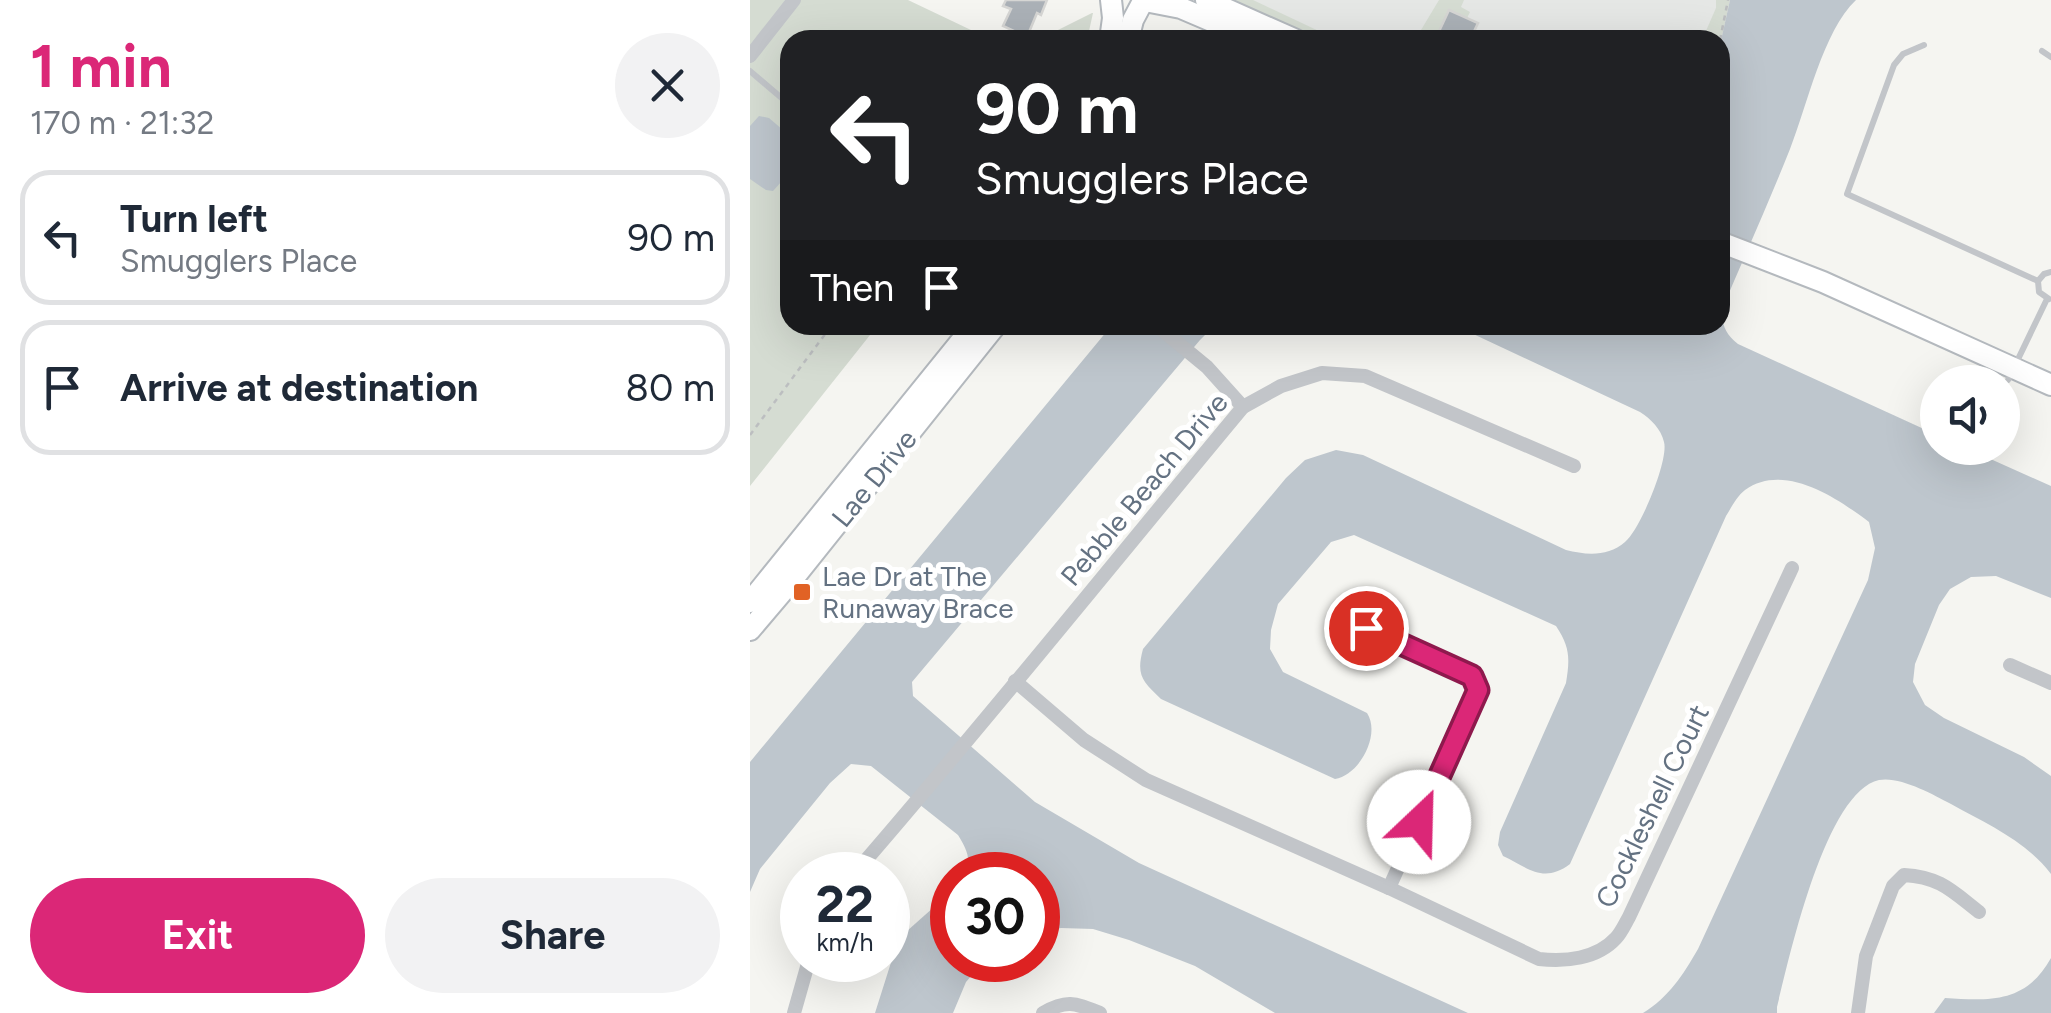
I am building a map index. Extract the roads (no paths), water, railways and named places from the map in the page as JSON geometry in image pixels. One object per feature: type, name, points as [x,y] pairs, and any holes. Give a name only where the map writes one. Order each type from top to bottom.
[{"type":"main road","points":[[1111,30],[1115,0],[1181,8],[1233,30]]},
{"type":"main road","points":[[1206,0],[1274,30]]},
{"type":"main road","points":[[1130,30],[1145,1]]},
{"type":"main road","points":[[1730,246],[1824,282],[1993,365]]},
{"type":"main road","name":"Lae Drive","points":[[750,602],[966,335]]},
{"type":"main road","name":"Lae Drive","points":[[750,630],[988,335]]},
{"type":"main road","points":[[2020,376],[2051,385]]},
{"type":"main road","points":[[2020,380],[2051,400]]},
{"type":"street","points":[[750,56],[794,0]]},
{"type":"street","points":[[1168,335],[1207,367],[1242,407]]},
{"type":"street","name":"Pebble Beach Drive","points":[[874,852],[1242,407],[1280,386],[1322,372],[1365,376],[1574,466]]},
{"type":"street","name":"Cockleshell Court","points":[[1015,681],[1084,740],[1146,780],[1539,959],[1560,962],[1591,955],[1615,940],[1629,917],[1792,568]]},
{"type":"street","points":[[1366,628],[1472,676],[1478,690],[1389,888]]},
{"type":"street","points":[[2010,665],[2051,683]]},
{"type":"street","points":[[1858,1013],[1866,956],[1893,886],[1904,875],[1927,876],[1979,912]]},
{"type":"street","points":[[794,1013],[803,982]]},
{"type":"street","points":[[1043,1013],[1064,1004],[1100,1013]]},
{"type":"lane","points":[[1924,45],[1903,54],[1894,65],[1847,194],[2038,281]]},
{"type":"lane","points":[[2042,51],[2051,57]]},
{"type":"lane","points":[[750,70],[780,96]]},
{"type":"lane","points":[[2016,365],[2049,299],[2039,292],[2038,281],[2051,272]]},
{"type":"place","name":"Lae Dr at The Runaway Brace","points":[[802,592]]}]
